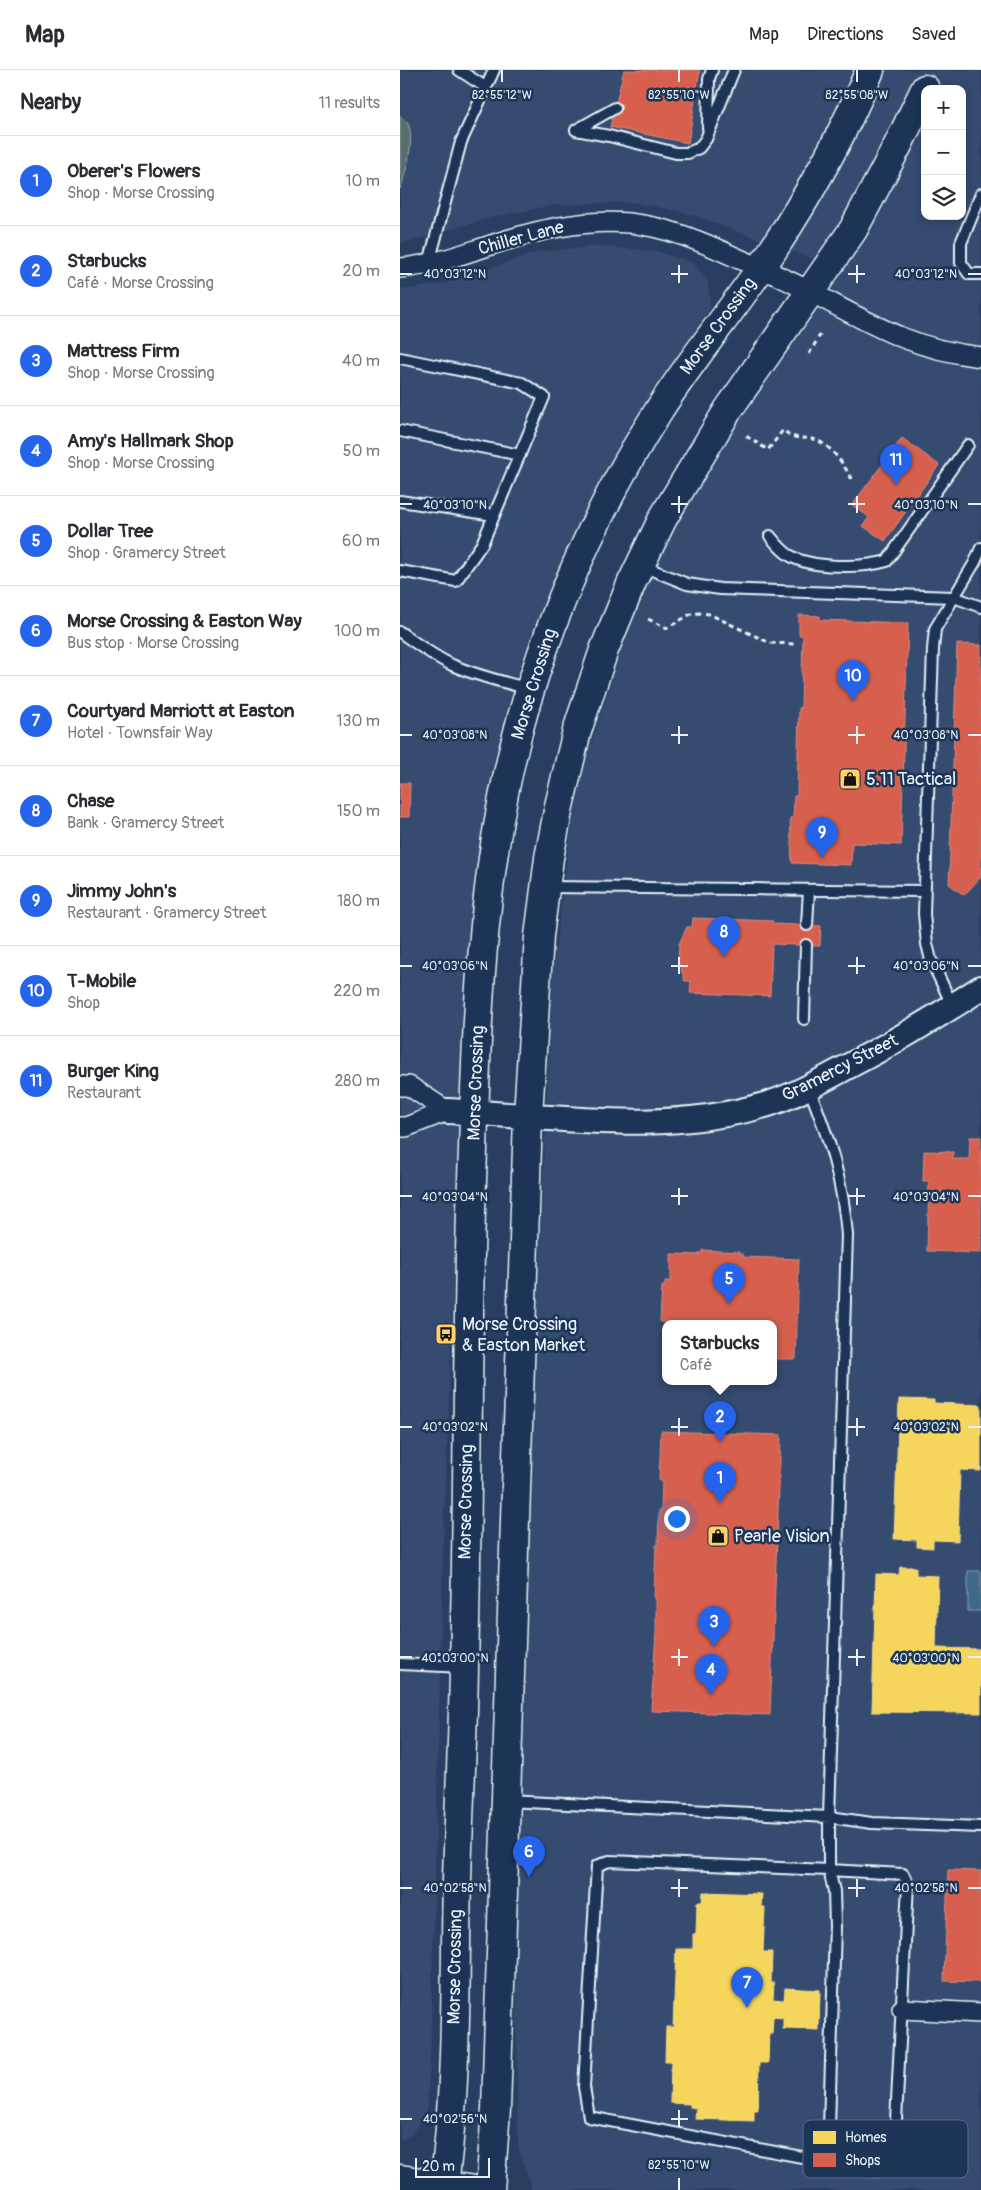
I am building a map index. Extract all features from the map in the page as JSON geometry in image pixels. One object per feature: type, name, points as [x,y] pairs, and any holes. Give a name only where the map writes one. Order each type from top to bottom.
[{"type":"main road","name":"Morse Crossing","points":[[444,2188],[452,2110],[464,1667],[469,1297],[474,1112],[481,958],[487,890],[505,782],[530,689],[554,617],[571,576],[611,493],[657,414],[683,374],[772,273],[870,70]]},
{"type":"main road","points":[[926,85],[932,70]]},
{"type":"main road","points":[[490,2190],[496,2109],[528,1116],[536,966],[545,887],[559,806],[577,731],[604,650],[640,565],[663,518],[704,448],[853,230],[921,97]]},
{"type":"main road","points":[[400,2179],[444,2188],[475,2190]]},
{"type":"street","name":"Chiller Lane","points":[[400,268],[429,263],[540,230],[581,224],[628,223],[648,226],[708,244],[811,292],[880,330],[905,340],[931,349],[981,358]]},
{"type":"street","name":"Gramercy Street","points":[[447,1111],[594,1122],[679,1120],[724,1114],[768,1104],[809,1088],[894,1042],[981,988]]},
{"type":"street","points":[[400,1086],[409,1086],[447,1111]]},
{"type":"street","points":[[400,1127],[406,1127],[447,1111]]},
{"type":"street","points":[[902,2010],[981,2013]]},
{"type":"lane","points":[[459,70],[485,87]]},
{"type":"lane","points":[[429,263],[461,142],[494,70]]},
{"type":"lane","points":[[708,134],[709,86],[712,70]]},
{"type":"lane","points":[[615,108],[576,130],[609,136],[676,153],[688,153],[699,148],[708,134],[734,70]]},
{"type":"lane","points":[[981,194],[961,243],[961,263],[969,274],[981,274]]},
{"type":"lane","points":[[400,358],[522,383],[544,397],[482,544],[456,581],[400,571]]},
{"type":"lane","points":[[400,431],[520,455]]},
{"type":"lane","points":[[770,536],[788,555],[811,564],[872,565],[887,561],[968,445]]},
{"type":"lane","points":[[400,501],[494,515]]},
{"type":"lane","points":[[952,1007],[930,960],[927,944],[924,891],[933,649],[935,629],[975,562],[981,548]]},
{"type":"lane","points":[[640,565],[687,584],[720,590],[954,597],[981,607]]},
{"type":"lane","points":[[400,632],[425,650],[452,665],[488,679],[530,689]]},
{"type":"lane","points":[[545,887],[924,891]]},
{"type":"lane","points":[[807,925],[809,890]]},
{"type":"lane","points":[[804,1020],[806,945]]},
{"type":"lane","points":[[809,1088],[827,1133],[838,1168],[847,1235],[829,1817],[829,1870],[834,1891],[836,1926],[829,2120]]},
{"type":"lane","points":[[400,1664],[464,1667]]},
{"type":"lane","points":[[505,1801],[829,1817],[872,1823],[981,1827]]},
{"type":"lane","points":[[803,2156],[589,2117],[584,2087],[597,1866],[609,1861],[903,1874],[908,1884],[896,2120]]},
{"type":"path","points":[[809,354],[820,335]]},
{"type":"path","points":[[746,436],[768,450],[782,430],[792,438],[816,440],[844,462],[852,480]]},
{"type":"path","points":[[648,619],[667,628],[691,614],[709,614],[770,643],[795,644]]},
{"type":"shaded area","points":[[400,70],[981,70],[981,2190],[532,2190],[518,2146],[514,1824],[552,976],[575,796],[628,628],[671,533],[739,415],[845,271],[690,214],[632,202],[555,205],[497,216],[400,244],[400,189],[407,173],[408,123],[400,115]]},
{"type":"shaded area","points":[[598,246],[655,251],[692,262],[708,281],[711,308],[622,439],[576,531],[533,628],[504,718],[493,767],[474,880],[464,1024],[444,1518],[430,2065],[426,2112],[412,2134],[400,2141],[400,288],[410,289],[443,284],[538,252]]},
{"type":"shaded area","points":[[968,1571],[981,1571],[981,1611],[968,1611]]},
{"type":"green space","points":[[400,115],[408,124],[411,138],[407,166],[400,189]]},
{"type":"building: Homes","points":[[899,1399],[934,1400],[934,1403],[981,1405],[981,1471],[960,1470],[958,1541],[933,1540],[933,1548],[917,1547],[917,1540],[894,1539]]},
{"type":"building: Homes","points":[[900,1567],[916,1567],[916,1575],[938,1576],[936,1648],[981,1649],[981,1713],[872,1712],[876,1574],[899,1575]]},
{"type":"building: Homes","points":[[703,1892],[762,1894],[761,1907],[765,1907],[763,1952],[772,1952],[771,1983],[774,1983],[773,1999],[784,2000],[785,1988],[820,1990],[819,2030],[783,2029],[783,2018],[773,2017],[772,2034],[769,2034],[768,2063],[759,2063],[758,2110],[754,2110],[754,2121],[695,2119],[696,2108],[690,2107],[690,2104],[670,2103],[671,2061],[665,2061],[666,2027],[673,2027],[676,1949],[693,1949],[693,1934],[696,1934],[697,1902],[702,1902]]},
{"type":"building: Shops","points":[[624,70],[700,70],[688,143],[610,127]]},
{"type":"building: Shops","points":[[902,438],[939,465],[885,541],[863,526],[869,517],[852,505]]},
{"type":"building: Shops","points":[[799,615],[820,616],[820,620],[908,623],[901,845],[852,843],[851,865],[792,863],[790,818],[793,818],[794,796],[797,796],[799,708],[801,708],[803,635],[799,635]]},
{"type":"building: Shops","points":[[957,644],[981,645],[981,877],[964,895],[949,884]]},
{"type":"building: Shops","points":[[400,783],[410,783],[409,817],[400,817]]},
{"type":"building: Shops","points":[[693,918],[773,921],[772,924],[821,926],[820,946],[772,944],[770,996],[690,993],[691,981],[685,981],[678,961],[679,944],[687,927],[692,927]]},
{"type":"building: Shops","points":[[970,1137],[981,1137],[981,1253],[927,1251],[929,1181],[923,1181],[924,1151],[953,1152],[953,1159],[969,1159]]},
{"type":"building: Shops","points":[[702,1250],[739,1252],[739,1254],[743,1254],[743,1257],[799,1259],[796,1359],[777,1359],[777,1320],[662,1320],[660,1322],[662,1286],[665,1286],[665,1281],[671,1281],[671,1254],[699,1255],[699,1253],[702,1253]]},
{"type":"building: Shops","points":[[661,1431],[781,1435],[770,1715],[651,1711],[656,1632],[656,1598],[654,1598],[656,1545],[658,1545],[659,1510],[661,1511],[662,1481],[659,1480]]},
{"type":"building: Shops","points":[[948,1870],[981,1871],[981,1982],[944,1981]]},
{"type":"place","name":"Burger King","points":[[896,485]]},
{"type":"place","name":"T-Mobile","points":[[853,701]]},
{"type":"place","name":"5.11 Tactical","points":[[850,779]]},
{"type":"place","name":"Jimmy John's","points":[[822,858]]},
{"type":"place","name":"Chase","points":[[724,957]]},
{"type":"place","name":"Dollar Tree","points":[[729,1304]]},
{"type":"place","name":"Morse Crossing & Easton Market","points":[[446,1334]]},
{"type":"place","name":"Starbucks","points":[[720,1442]]},
{"type":"place","name":"Oberer's Flowers","points":[[720,1503]]},
{"type":"place","name":"Pearle Vision","points":[[718,1536]]},
{"type":"place","name":"Mattress Firm","points":[[714,1647]]},
{"type":"place","name":"Amy's Hallmark Shop","points":[[711,1695]]},
{"type":"place","name":"Morse Crossing & Easton Way","points":[[529,1877]]},
{"type":"place","name":"Courtyard Marriott at Easton","points":[[747,2008]]}]
